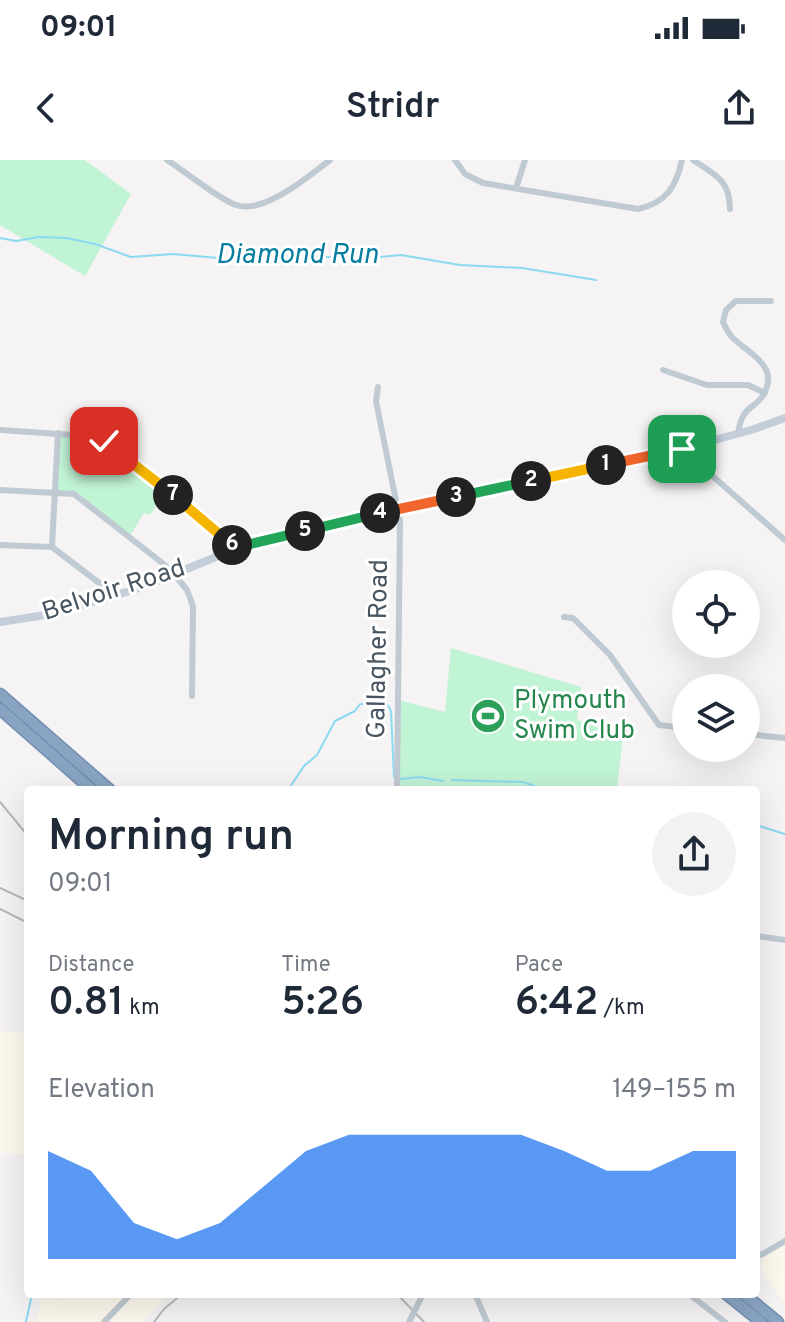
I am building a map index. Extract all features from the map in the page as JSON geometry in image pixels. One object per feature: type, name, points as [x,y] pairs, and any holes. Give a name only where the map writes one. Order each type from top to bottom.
[{"type":"highway","points":[[0,694],[105,786]]},
{"type":"highway","points":[[0,709],[87,786]]},
{"type":"highway","points":[[731,1298],[761,1322]]},
{"type":"highway","points":[[749,1298],[778,1322]]},
{"type":"street","points":[[167,160],[236,205],[256,207],[307,178],[330,160]]},
{"type":"street","points":[[455,160],[465,174],[476,181],[638,209],[670,193],[682,160]]},
{"type":"street","points":[[516,188],[525,160]]},
{"type":"street","points":[[693,160],[724,181],[730,194],[730,209]]},
{"type":"street","points":[[738,433],[741,416],[765,393],[767,378],[765,364],[729,335],[723,322],[726,310],[736,301],[771,301]]},
{"type":"street","points":[[663,370],[707,385],[748,385],[765,393]]},
{"type":"street","name":"Gallagher Road","points":[[378,387],[376,401],[400,521],[397,786]]},
{"type":"street","name":"Belvoir Road","points":[[0,622],[52,614],[112,596],[175,575],[234,548],[397,509],[682,449],[785,418]]},
{"type":"street","points":[[0,430],[88,436],[104,441],[206,521],[234,548]]},
{"type":"street","points":[[52,547],[58,433]]},
{"type":"street","points":[[682,449],[785,540]]},
{"type":"street","points":[[0,490],[74,494],[175,575],[187,590],[193,606],[192,696]]},
{"type":"street","points":[[0,545],[52,547],[111,592],[112,596]]},
{"type":"street","points":[[564,617],[573,618],[610,655],[659,725],[672,726]]},
{"type":"street","points":[[760,735],[785,738]]},
{"type":"street","points":[[760,937],[785,940]]},
{"type":"street","points":[[760,1255],[785,1241]]},
{"type":"street","points":[[104,1322],[127,1298]]},
{"type":"street","points":[[409,1322],[421,1298]]},
{"type":"street","points":[[477,1298],[487,1322]]},
{"type":"street","points":[[694,1298],[725,1322]]},
{"type":"shaded area","points":[[0,1031],[24,1033],[24,1154],[0,1153]]},
{"type":"shaded area","points":[[785,1241],[785,1304],[761,1270],[763,1254]]},
{"type":"shaded area","points":[[41,1298],[165,1298],[142,1322],[37,1322]]},
{"type":"green space","points":[[0,160],[85,160],[131,194],[85,276],[0,225]]},
{"type":"green space","points":[[58,433],[104,441],[168,491],[150,515],[144,513],[129,537],[74,494],[55,493]]},
{"type":"green space","name":"Plymouth Swim Club","points":[[451,648],[581,687],[577,720],[623,736],[617,786],[397,786],[398,700],[445,712]]},
{"type":"waterway","name":"Diamond Run","points":[[0,238],[16,241],[39,237],[66,238],[131,257],[173,254],[253,261],[309,256],[358,259],[401,255],[460,265],[522,268],[596,280]]},
{"type":"waterway","points":[[291,786],[304,766],[317,755],[335,721],[355,711],[360,704],[387,704],[391,711],[394,777]]},
{"type":"waterway","points":[[401,779],[420,777],[443,781]]},
{"type":"waterway","points":[[452,780],[523,782],[534,786]]},
{"type":"waterway","points":[[760,826],[785,834]]},
{"type":"waterway","points":[[26,1322],[31,1298]]},
{"type":"railway","points":[[0,802],[24,831]]},
{"type":"railway","points":[[0,888],[24,899]]},
{"type":"railway","points":[[0,909],[24,921]]},
{"type":"railway","points":[[154,1322],[177,1298]]},
{"type":"railway","points":[[401,1298],[424,1322]]},
{"type":"place","name":"Plymouth Swim Club","points":[[488,716]]},
{"type":"route","points":[[104,441],[206,521],[234,548],[345,521],[682,449]]}]
